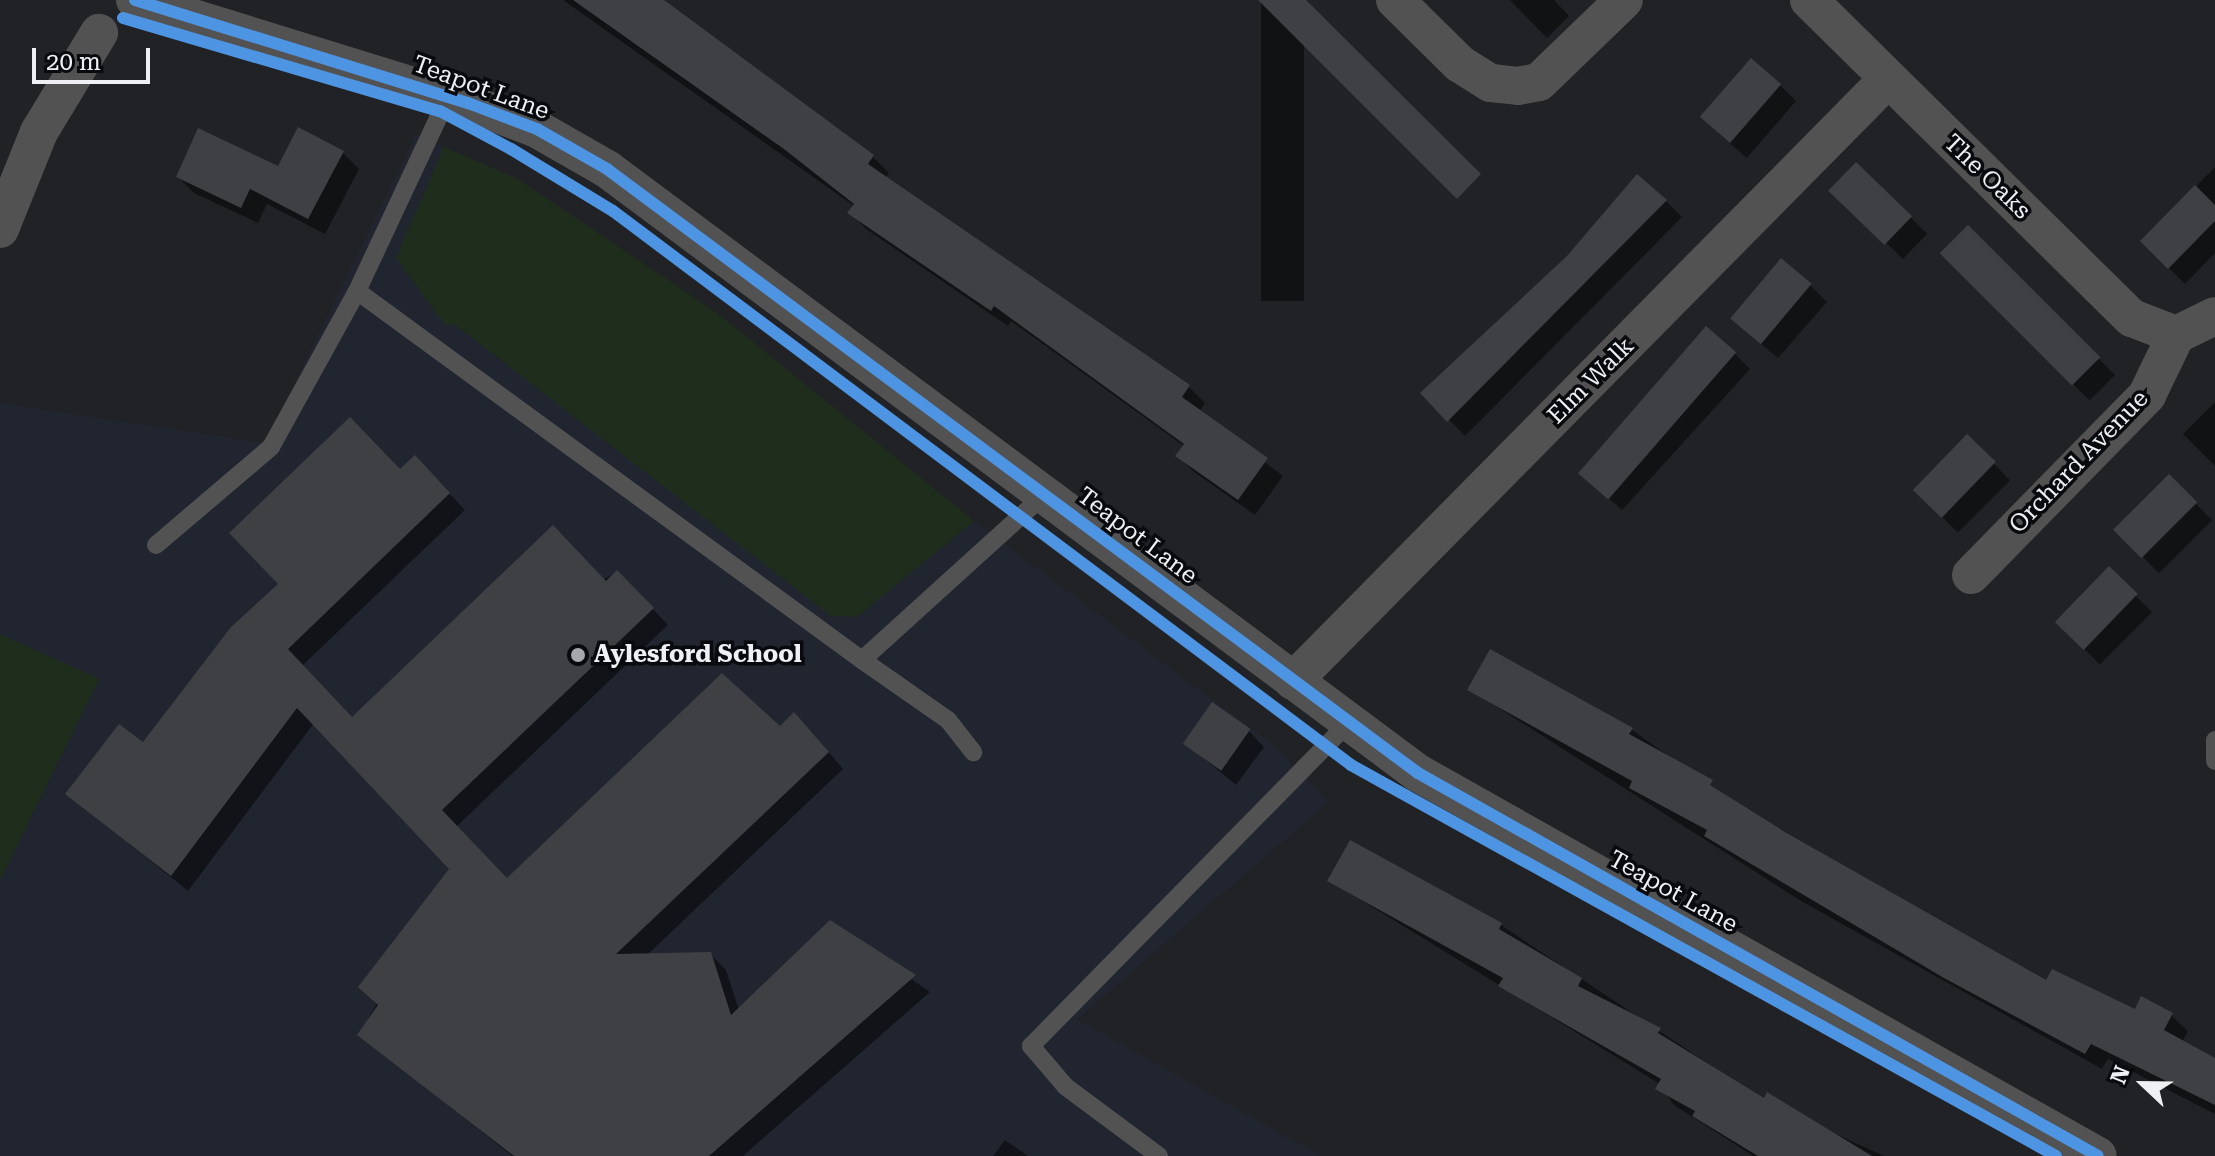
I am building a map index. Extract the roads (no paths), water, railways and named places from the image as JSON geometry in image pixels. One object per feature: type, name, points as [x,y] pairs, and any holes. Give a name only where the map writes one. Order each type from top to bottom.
[{"type":"street","name":"Teapot Lane","points":[[135,0],[448,97],[537,129],[607,169],[1045,494],[1293,681],[1346,725],[1418,773],[2098,1156]]},
{"type":"street","points":[[1395,0],[1460,64],[1491,83],[1518,86],[1539,82],[1624,0]]},
{"type":"street","name":"The Oaks","points":[[1809,0],[2132,318],[2176,335]]},
{"type":"street","points":[[0,229],[39,132],[99,33]]},
{"type":"street","name":"Elm Walk","points":[[1293,681],[1887,80]]},
{"type":"street","points":[[2176,335],[2215,316]]},
{"type":"street","name":"Orchard Avenue","points":[[1971,575],[2147,395],[2176,335]]},
{"type":"lane","points":[[156,545],[271,447],[357,291],[448,97]]},
{"type":"lane","points":[[357,291],[948,720],[973,752]]},
{"type":"lane","points":[[862,660],[1045,494]]},
{"type":"lane","points":[[1159,1156],[1066,1087],[1031,1046],[1346,725]]},
{"type":"lane","points":[[2215,740],[2215,761]]},
{"type":"place","name":"Aylesford School","points":[[578,655]]}]
